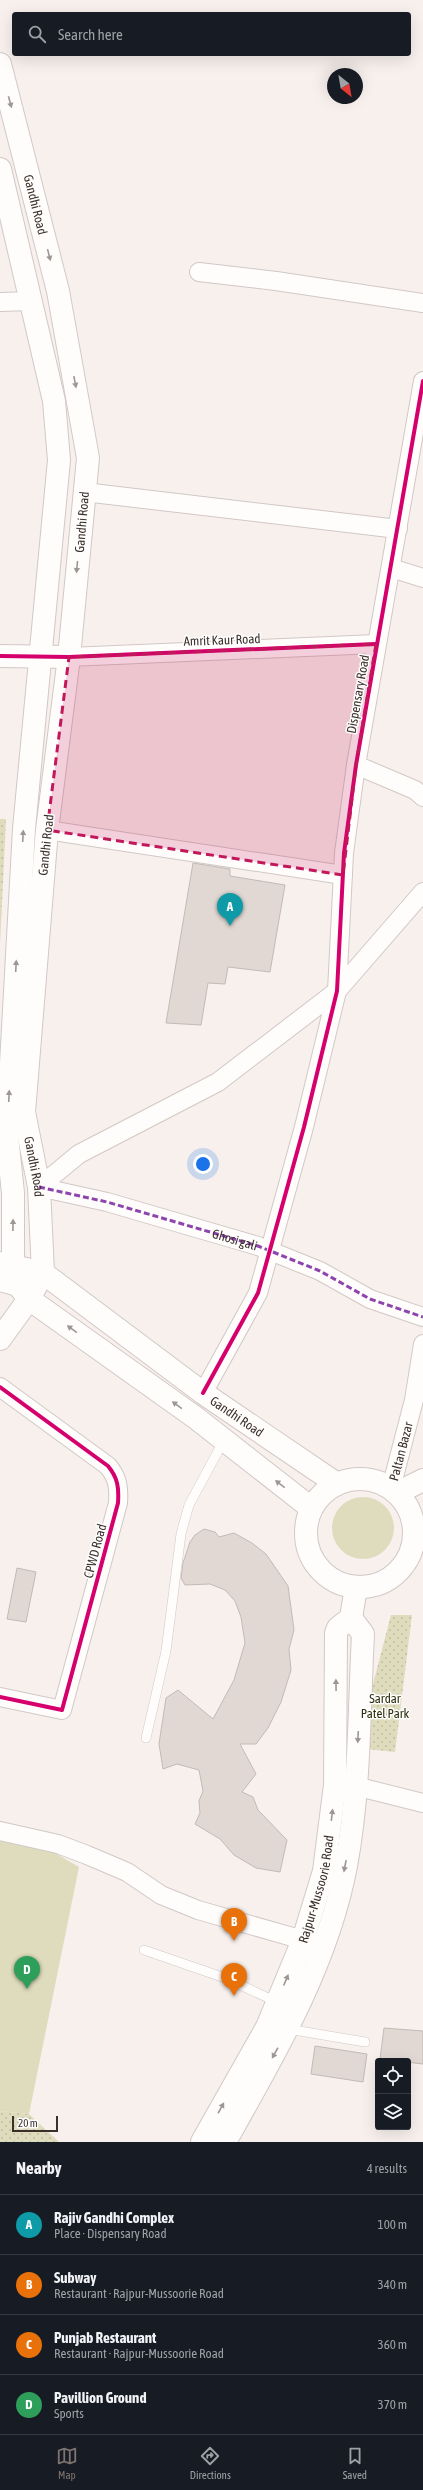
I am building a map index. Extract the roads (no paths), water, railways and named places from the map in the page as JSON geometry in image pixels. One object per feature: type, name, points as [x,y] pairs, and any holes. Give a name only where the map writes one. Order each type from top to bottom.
[{"type":"main road","name":"Gandhi Road","points":[[0,64],[58,291],[88,458],[69,657],[47,830],[24,1112],[39,1187],[43,1273],[203,1393],[337,1484]]},
{"type":"main road","name":"Gandhi Road","points":[[0,169],[54,401],[59,460],[24,829],[3,1128],[5,1169],[13,1193],[12,1278],[311,1508]]},
{"type":"main road","points":[[0,656],[41,655],[69,657]]},
{"type":"main road","points":[[12,1278],[43,1273]]},
{"type":"main road","points":[[12,1278],[43,1273]]},
{"type":"main road","points":[[0,1339],[12,1278]]},
{"type":"main road","points":[[350,1479],[365,1479],[378,1482],[404,1495],[413,1519],[414,1536],[411,1553],[402,1567],[389,1579],[373,1586],[356,1587],[334,1580],[324,1574],[312,1560],[306,1543],[306,1526],[311,1508],[322,1494],[337,1484],[350,1479]]},
{"type":"main road","points":[[404,1495],[423,1480]]},
{"type":"main road","points":[[351,1618],[356,1587]]},
{"type":"main road","name":"Rajpur-Mussoorie Road","points":[[202,2142],[267,2027],[303,1940],[324,1871],[336,1785],[336,1634],[338,1628],[351,1618],[363,1634],[355,1786],[346,1867],[325,1942],[288,2030],[225,2142]]},
{"type":"street","points":[[199,272],[276,281],[423,303]]},
{"type":"street","points":[[0,302],[31,301]]},
{"type":"street","name":"Dispensary Road","points":[[203,1393],[258,1293],[304,1127],[336,990],[343,875],[356,765],[423,380]]},
{"type":"street","points":[[84,492],[398,529]]},
{"type":"street","points":[[391,568],[423,578]]},
{"type":"street","name":"Amrit Kaur Road","points":[[69,657],[376,644]]},
{"type":"street","points":[[356,765],[415,790],[423,797]]},
{"type":"street","points":[[47,830],[343,875]]},
{"type":"street","points":[[39,1187],[79,1154],[218,1082],[336,990],[423,892]]},
{"type":"street","name":"Ghosi gali","points":[[39,1187],[107,1202],[270,1250],[320,1271],[370,1299],[423,1317]]},
{"type":"street","name":"Paltan Bazar","points":[[404,1495],[414,1400],[423,1344]]},
{"type":"street","name":"CPWD Road","points":[[0,1387],[108,1466],[116,1476],[119,1489],[118,1503],[62,1710],[0,1697]]},
{"type":"street","points":[[355,1786],[423,1803]]},
{"type":"street","points":[[0,1831],[58,1844],[127,1872],[162,1895],[198,1910],[303,1940]]},
{"type":"lane","points":[[146,1738],[166,1651],[181,1534],[190,1505],[224,1440]]},
{"type":"lane","points":[[144,1950],[225,1978],[277,2002]]},
{"type":"lane","points":[[288,2030],[365,2042]]},
{"type":"place","name":"Rajiv Gandhi Complex","points":[[230,926]]},
{"type":"place","name":"Subway","points":[[234,1941]]},
{"type":"place","name":"Pavillion Ground","points":[[27,1989]]},
{"type":"place","name":"Punjab Restaurant","points":[[234,1996]]},
{"type":"park label","name":"Sardar Patel Park","points":[[385,1706]]}]
